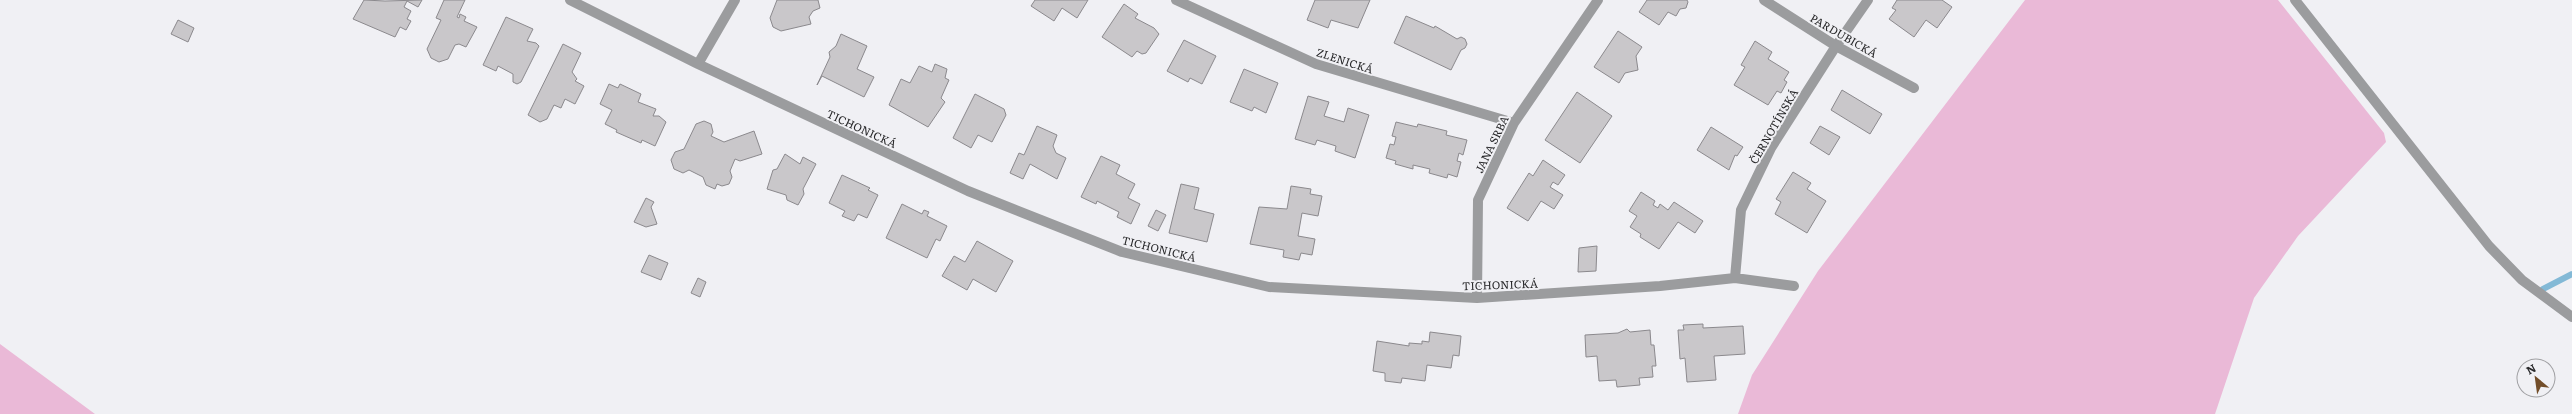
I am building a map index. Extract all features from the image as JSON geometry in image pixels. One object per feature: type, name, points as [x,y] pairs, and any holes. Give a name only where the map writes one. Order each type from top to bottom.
[{"type":"street","name":"TICHONICKÁ","points":[[570,0],[698,64],[968,191],[1122,252],[1268,287],[1477,298],[1660,286],[1735,278],[1794,286]]},
{"type":"street","points":[[698,64],[735,0]]},
{"type":"street","name":"ZLENICKÁ","points":[[1176,0],[1316,64],[1514,123]]},
{"type":"street","name":"JANA SRBA","points":[[1477,298],[1478,200],[1514,123],[1598,0]]},
{"type":"street","name":"PARDUBICKÁ","points":[[1764,0],[1836,46],[1914,88]]},
{"type":"street","name":"ČERNOTÍNSKÁ","points":[[1735,278],[1741,210],[1771,148],[1836,46],[1868,0]]},
{"type":"street","points":[[2295,0],[2489,246],[2522,280],[2572,317]]},
{"type":"shaded area","points":[[2025,0],[2278,0],[2384,133],[2386,142],[2298,236],[2254,298],[2215,414],[1738,414],[1752,375],[1818,271]]},
{"type":"shaded area","points":[[0,344],[95,414],[0,414]]},
{"type":"building","points":[[364,0],[422,0],[418,7],[407,1],[404,7],[411,11],[407,19],[411,21],[406,30],[400,27],[395,37],[353,19]]},
{"type":"building","points":[[444,0],[465,0],[457,17],[459,18],[460,14],[466,17],[464,21],[477,27],[466,47],[459,44],[455,45],[448,59],[439,62],[431,58],[427,49],[441,20],[436,18]]},
{"type":"building","points":[[777,0],[818,0],[820,8],[813,11],[809,17],[811,24],[781,31],[773,27],[770,18]]},
{"type":"building","points":[[1035,0],[1088,0],[1077,18],[1062,8],[1054,21],[1031,6]]},
{"type":"building","points":[[1315,0],[1370,0],[1358,28],[1331,20],[1328,28],[1307,20]]},
{"type":"building","points":[[1647,0],[1687,0],[1688,2],[1686,8],[1680,9],[1676,16],[1668,12],[1659,25],[1639,12]]},
{"type":"building","points":[[1897,0],[1942,0],[1952,7],[1937,28],[1926,20],[1914,37],[1889,19],[1896,10],[1892,8]]},
{"type":"building","points":[[1124,4],[1138,14],[1135,18],[1154,28],[1159,34],[1146,53],[1142,54],[1137,51],[1132,57],[1102,37]]},
{"type":"building","points":[[1406,16],[1434,28],[1435,26],[1457,39],[1461,37],[1465,39],[1467,44],[1465,48],[1461,50],[1451,70],[1394,43]]},
{"type":"building","points":[[506,17],[533,29],[527,41],[536,43],[539,46],[521,82],[517,84],[513,82],[513,74],[498,66],[496,71],[483,65]]},
{"type":"building","points":[[178,20],[194,28],[188,42],[171,34]]},
{"type":"building","points":[[1618,31],[1642,47],[1636,56],[1638,70],[1625,73],[1619,83],[1594,67]]},
{"type":"building","points":[[841,34],[867,46],[857,69],[874,77],[864,97],[822,76],[817,85],[830,57],[829,52],[836,46]]},
{"type":"building","points":[[1184,40],[1216,56],[1202,84],[1190,78],[1188,82],[1167,71]]},
{"type":"building","points":[[1755,41],[1772,52],[1768,59],[1789,72],[1784,80],[1787,82],[1781,93],[1777,91],[1768,105],[1734,85],[1745,67],[1741,65]]},
{"type":"building","points":[[563,44],[581,53],[572,72],[577,79],[575,81],[584,86],[575,104],[565,99],[561,108],[554,105],[547,119],[540,122],[528,115]]},
{"type":"building","points":[[935,64],[947,69],[945,78],[949,80],[941,98],[945,102],[928,127],[889,105],[901,79],[910,83],[919,66],[932,72]]},
{"type":"building","points":[[1244,69],[1278,83],[1266,113],[1254,107],[1252,111],[1230,102]]},
{"type":"building","points":[[609,84],[618,88],[620,84],[641,94],[638,102],[656,109],[653,116],[659,116],[666,122],[655,146],[642,140],[641,143],[616,132],[617,130],[605,124],[612,110],[600,104]]},
{"type":"building","points":[[1842,90],[1882,114],[1870,134],[1831,110]]},
{"type":"building","points":[[1577,92],[1612,116],[1580,163],[1545,140]]},
{"type":"building","points":[[975,94],[1004,109],[1006,115],[992,142],[978,135],[971,148],[953,138]]},
{"type":"building","points":[[1308,96],[1329,102],[1324,116],[1344,122],[1348,108],[1369,115],[1355,158],[1335,151],[1336,146],[1317,140],[1315,145],[1295,139]]},
{"type":"building","points":[[704,121],[711,124],[713,132],[711,136],[724,142],[754,131],[762,154],[740,161],[735,159],[730,171],[732,177],[729,184],[722,186],[717,184],[715,189],[706,185],[703,177],[689,170],[683,173],[674,169],[671,160],[675,152],[684,149],[696,124]]},
{"type":"building","points":[[1396,122],[1417,127],[1418,124],[1447,131],[1446,135],[1467,140],[1463,155],[1459,153],[1457,161],[1461,162],[1457,177],[1448,174],[1447,178],[1429,173],[1430,169],[1413,165],[1413,169],[1395,164],[1396,161],[1386,158],[1390,144],[1394,145],[1396,137],[1392,136]]},
{"type":"building","points":[[1037,126],[1057,135],[1053,146],[1056,153],[1066,158],[1057,179],[1030,164],[1023,179],[1010,173],[1019,153],[1024,155]]},
{"type":"building","points":[[1820,126],[1840,137],[1829,155],[1810,143]]},
{"type":"building","points":[[1711,127],[1743,147],[1737,156],[1735,155],[1729,170],[1697,150]]},
{"type":"building","points":[[785,154],[800,164],[803,157],[816,164],[803,189],[804,194],[798,205],[787,200],[786,195],[767,189],[773,170],[777,169]]},
{"type":"building","points":[[1101,156],[1120,165],[1116,174],[1135,184],[1128,198],[1140,204],[1131,224],[1117,217],[1119,212],[1097,201],[1096,204],[1081,197]]},
{"type":"building","points":[[1543,160],[1565,175],[1558,185],[1553,182],[1550,187],[1563,195],[1554,209],[1541,201],[1528,221],[1507,208],[1529,173],[1533,176]]},
{"type":"building","points":[[1793,172],[1811,183],[1807,189],[1826,201],[1807,233],[1775,214],[1781,202],[1776,199]]},
{"type":"building","points":[[842,175],[870,188],[868,190],[878,195],[867,218],[858,214],[854,221],[842,216],[845,211],[829,203]]},
{"type":"building","points":[[1181,184],[1199,188],[1194,209],[1214,214],[1207,242],[1169,233]]},
{"type":"building","points":[[1291,186],[1311,189],[1310,194],[1322,196],[1318,216],[1302,213],[1298,236],[1315,239],[1312,255],[1301,253],[1299,260],[1283,257],[1284,250],[1250,244],[1259,207],[1287,209]]},
{"type":"building","points":[[1641,192],[1655,201],[1653,205],[1658,208],[1660,204],[1668,210],[1674,202],[1703,221],[1695,233],[1678,222],[1659,249],[1640,237],[1641,234],[1630,227],[1637,216],[1629,211]]},
{"type":"building","points":[[646,198],[654,202],[651,207],[657,224],[646,227],[634,222]]},
{"type":"building","points":[[902,204],[922,214],[924,210],[929,212],[927,216],[947,226],[940,241],[936,239],[927,258],[886,238]]},
{"type":"building","points":[[1156,210],[1166,215],[1158,231],[1148,226]]},
{"type":"building","points":[[977,241],[1013,261],[996,292],[973,279],[967,290],[942,276],[954,256],[965,262]]},
{"type":"building","points":[[1597,246],[1596,271],[1578,272],[1579,248]]},
{"type":"building","points":[[649,255],[668,263],[661,280],[641,272]]},
{"type":"building","points":[[698,278],[706,282],[700,297],[691,293]]},
{"type":"building","points":[[1703,324],[1703,328],[1743,326],[1745,354],[1714,356],[1716,380],[1687,382],[1685,358],[1680,359],[1678,330],[1684,330],[1683,325]]},
{"type":"building","points":[[1627,329],[1630,332],[1650,330],[1651,345],[1654,345],[1656,366],[1652,366],[1653,377],[1639,378],[1640,385],[1617,387],[1616,380],[1599,381],[1597,356],[1586,357],[1585,335],[1618,333]]},
{"type":"building","points":[[1430,332],[1461,336],[1459,356],[1453,355],[1451,368],[1427,365],[1425,381],[1402,378],[1401,383],[1385,381],[1385,373],[1373,371],[1377,341],[1409,346],[1409,343],[1422,344],[1422,341],[1429,342]]},
{"type":"waterway","points":[[2543,289],[2572,274]]}]
